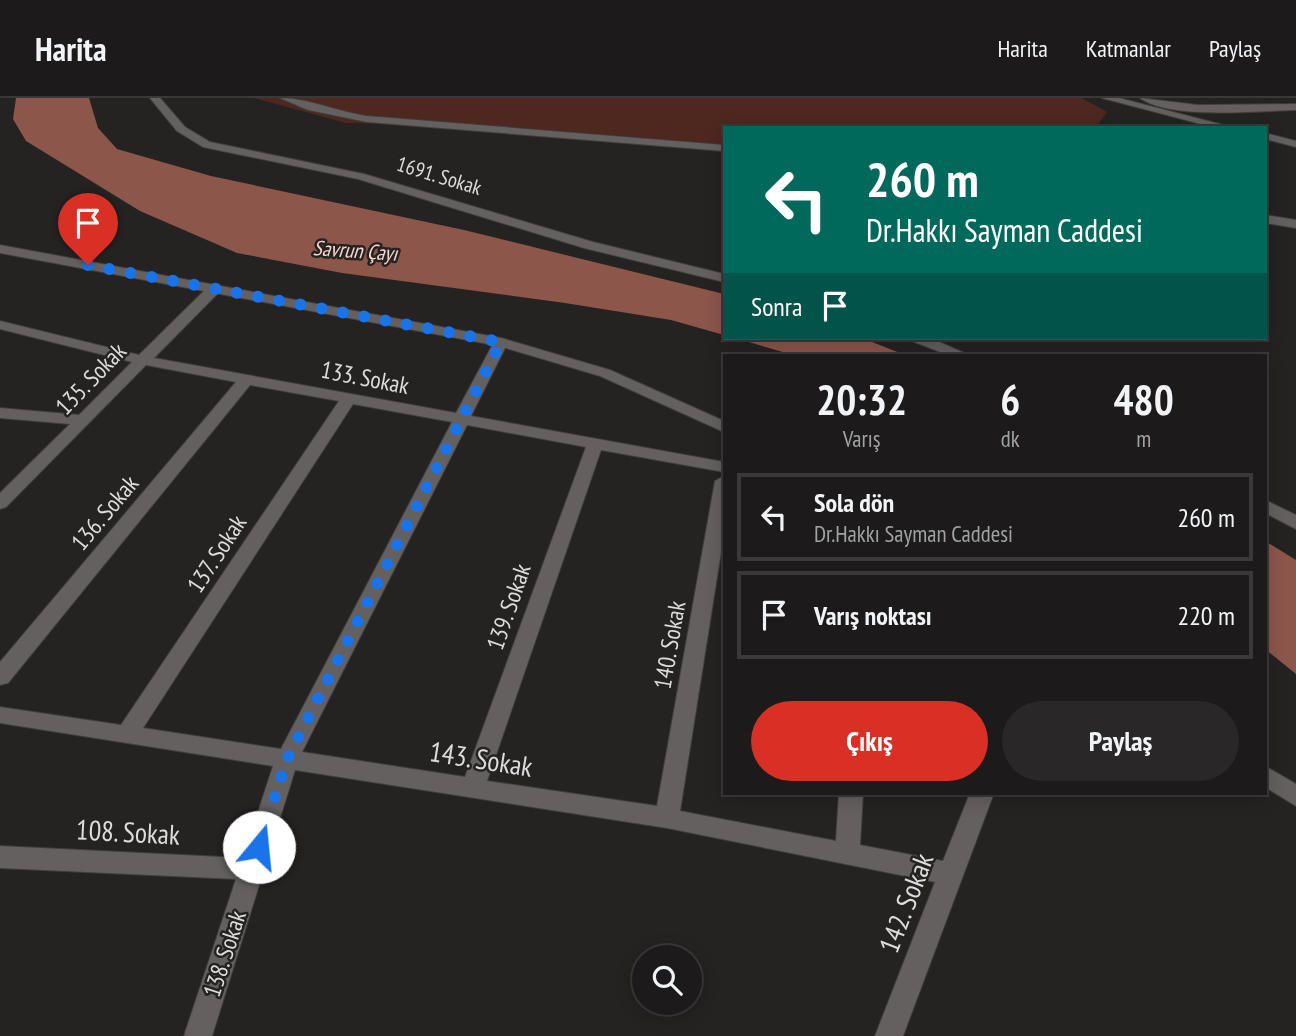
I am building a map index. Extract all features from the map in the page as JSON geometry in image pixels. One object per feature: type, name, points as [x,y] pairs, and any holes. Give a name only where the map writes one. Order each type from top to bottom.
[{"type":"street","name":"1691. Sokak","points":[[155,98],[181,129],[207,145],[360,176],[589,245],[723,278]]},
{"type":"street","points":[[285,98],[326,113],[376,122],[510,129],[644,144],[723,148]]},
{"type":"street","points":[[1107,98],[1222,126]]},
{"type":"street","points":[[1145,98],[1157,103],[1184,107],[1296,107]]},
{"type":"street","points":[[1196,98],[1234,102],[1296,102]]},
{"type":"street","points":[[1267,137],[1296,144]]},
{"type":"street","points":[[1267,219],[1296,224]]},
{"type":"street","points":[[0,248],[501,342],[554,355],[605,373],[723,427]]},
{"type":"street","name":"135. Sokak","points":[[0,503],[215,288]]},
{"type":"street","name":"133. Sokak","points":[[0,325],[141,360],[723,467]]},
{"type":"street","points":[[921,340],[958,354]]},
{"type":"street","name":"138. Sokak","points":[[198,1036],[287,759],[501,342]]},
{"type":"street","name":"136. Sokak","points":[[0,677],[247,379]]},
{"type":"street","name":"137. Sokak","points":[[126,737],[349,398]]},
{"type":"street","points":[[0,413],[82,420]]},
{"type":"street","name":"139. Sokak","points":[[473,788],[595,444]]},
{"type":"street","name":"140. Sokak","points":[[667,818],[723,487]]},
{"type":"street","points":[[1267,506],[1296,523]]},
{"type":"street","name":"143. Sokak","points":[[0,715],[126,737],[667,818],[951,874]]},
{"type":"street","points":[[1267,776],[1296,796]]},
{"type":"street","points":[[847,854],[850,795]]},
{"type":"street","name":"142. Sokak","points":[[889,1036],[981,795]]},
{"type":"street","name":"108. Sokak","points":[[0,857],[252,869]]},
{"type":"shaded area","points":[[254,98],[1082,98],[1107,112],[1099,123],[1101,126],[723,126],[723,144],[497,126],[346,123]]},
{"type":"water","name":"Savrun Çayı","points":[[16,98],[89,98],[98,128],[117,149],[211,176],[464,230],[723,294],[723,335],[671,320],[342,273],[237,253],[140,211],[26,141],[13,119]]},
{"type":"water","points":[[742,340],[867,340],[902,354],[790,354]]},
{"type":"water","points":[[1267,542],[1296,560],[1296,674],[1267,651]]},
{"type":"route","points":[[88,265],[501,342],[287,759],[259,847]]}]
